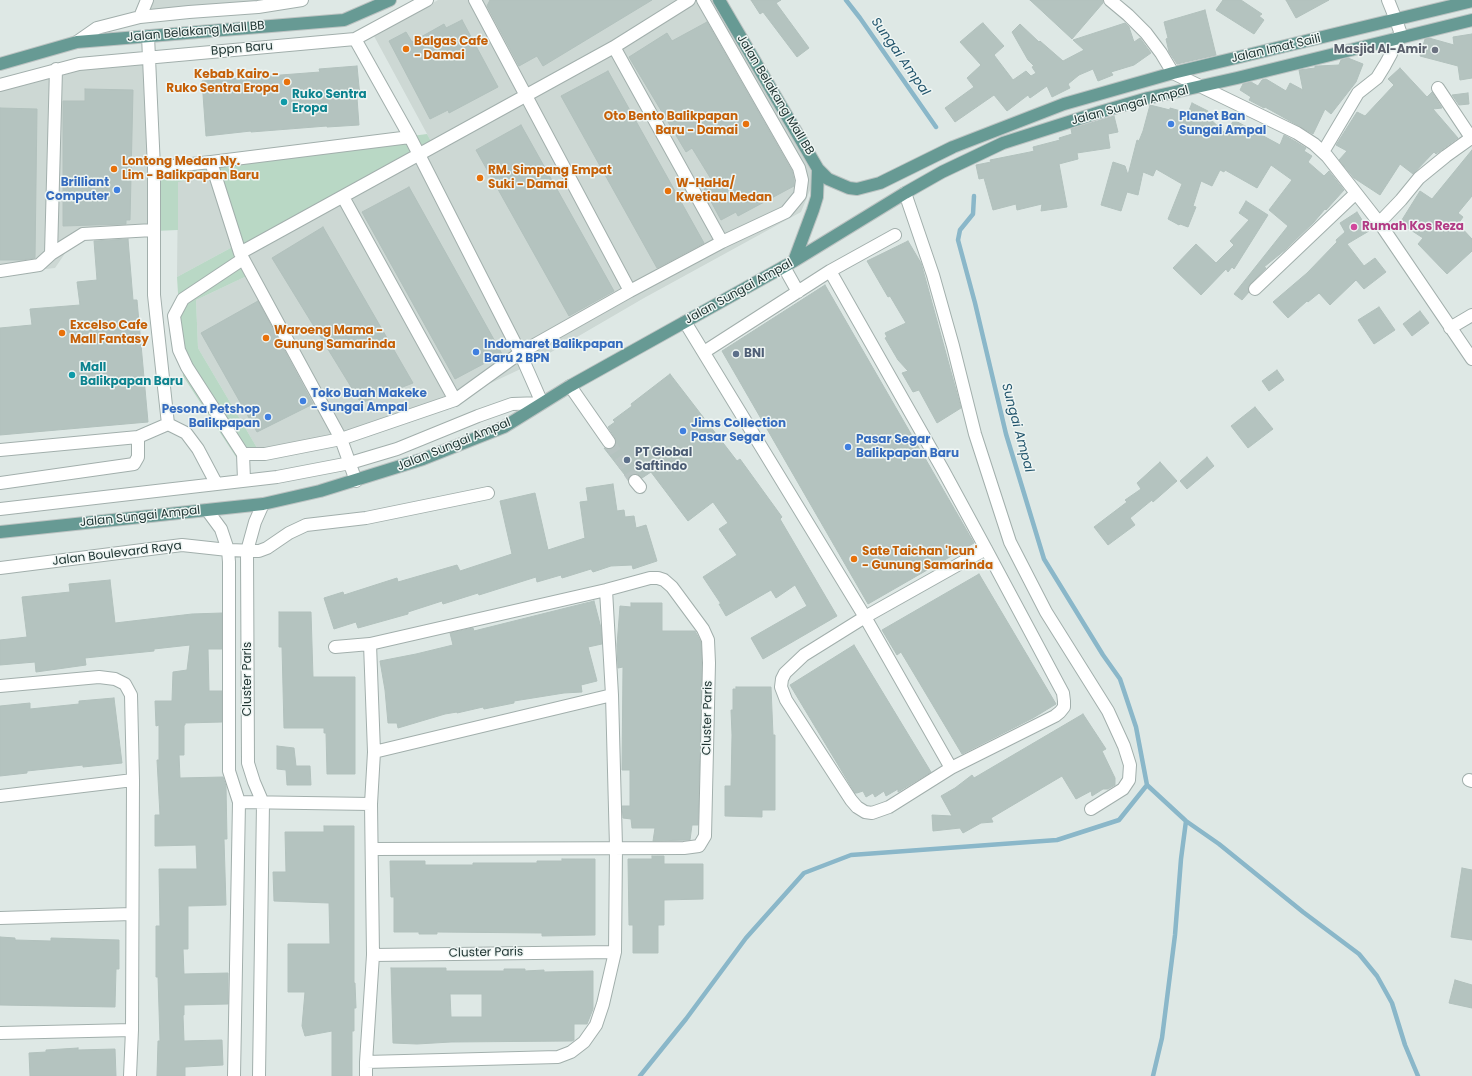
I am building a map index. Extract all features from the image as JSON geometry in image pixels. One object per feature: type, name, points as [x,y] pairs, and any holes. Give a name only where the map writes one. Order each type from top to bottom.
[{"type":"main road","name":"Jalan Belakang Mall BB","points":[[0,64],[77,42],[183,32],[344,20],[390,0]]},
{"type":"main road","name":"Jalan Belakang Mall BB","points":[[720,0],[818,169],[828,179],[837,184]]},
{"type":"main road","name":"Jalan Imat Saili","points":[[1173,73],[1472,1]]},
{"type":"main road","name":"Jalan Imat Saili","points":[[1202,86],[1472,20]]},
{"type":"main road","name":"Jalan Sungai Ampal","points":[[837,184],[849,188],[867,188],[953,147],[1064,104],[1173,73]]},
{"type":"main road","name":"Jalan Sungai Ampal","points":[[0,532],[262,504],[356,481],[424,459],[504,427],[570,386],[789,264],[905,193],[976,155],[1009,141],[1135,102],[1202,86]]},
{"type":"main road","points":[[1003,127],[1009,141]]},
{"type":"main road","points":[[789,264],[813,210],[816,197],[818,169]]},
{"type":"street","points":[[140,17],[147,0]]},
{"type":"street","points":[[77,42],[97,28],[140,17],[258,7],[302,0]]},
{"type":"street","points":[[0,509],[277,477],[350,462],[397,449],[478,416],[512,404],[542,404],[520,353],[410,137],[355,39],[427,0]]},
{"type":"street","points":[[475,0],[630,291]]},
{"type":"street","points":[[244,480],[243,454],[187,366],[179,350],[174,316],[182,299],[242,256],[343,197],[614,47],[689,0]]},
{"type":"street","points":[[243,454],[265,454],[341,439],[456,400],[520,353],[630,291],[722,242],[786,212],[800,195],[802,180],[799,168],[703,0]]},
{"type":"street","points":[[1110,0],[1146,33],[1161,53],[1173,73],[1202,86]]},
{"type":"street","points":[[1323,152],[1358,93],[1377,78],[1391,54],[1398,38],[1396,20],[1388,0]]},
{"type":"street","points":[[148,36],[154,168],[154,295],[168,424]]},
{"type":"street","name":"Bppn Baru","points":[[0,85],[79,64],[355,39]]},
{"type":"street","points":[[614,47],[722,242]]},
{"type":"street","points":[[51,254],[56,70]]},
{"type":"street","name":"Jalan Sungai Ampal","points":[[1202,86],[1297,133],[1323,152],[1379,222],[1472,359]]},
{"type":"street","points":[[1379,222],[1401,200],[1419,178],[1446,156],[1472,138],[1438,88]]},
{"type":"street","points":[[154,168],[410,137]]},
{"type":"street","points":[[211,162],[242,256],[341,439],[356,481]]},
{"type":"street","points":[[905,193],[933,275],[953,346],[975,434],[1010,542],[1046,612],[1108,711],[1124,746],[1130,765],[1129,780],[1123,789],[1090,808]]},
{"type":"street","points":[[1255,289],[1356,193]]},
{"type":"street","points":[[343,197],[456,400]]},
{"type":"street","points":[[0,272],[39,265],[51,254],[83,234],[153,230]]},
{"type":"street","points":[[704,352],[830,271],[895,235]]},
{"type":"street","points":[[789,264],[798,292]]},
{"type":"street","points":[[830,271],[986,549],[1063,693],[1064,701],[1064,707],[1055,716],[951,768],[889,807],[872,813],[865,812],[857,807],[851,800],[786,700],[781,687],[782,679],[785,673],[804,654],[865,617],[986,549]]},
{"type":"street","points":[[1450,328],[1472,314]]},
{"type":"street","points":[[685,322],[865,617],[951,768]]},
{"type":"street","points":[[570,386],[609,442]]},
{"type":"street","points":[[0,450],[138,437],[168,424],[186,433],[198,449],[216,484]]},
{"type":"street","points":[[0,483],[134,464],[138,457],[138,437]]},
{"type":"street","name":"Jalan Boulevard Raya","points":[[0,568],[182,545],[229,556],[247,551],[259,551],[267,548],[288,533],[306,524],[366,518],[488,493]]},
{"type":"street","name":"Cluster Paris","points":[[259,1076],[263,803],[248,763],[247,551],[249,539],[262,504]]},
{"type":"street","name":"Cluster Paris","points":[[207,510],[221,529],[229,556],[229,771],[239,802],[234,1076]]},
{"type":"street","name":"Cluster Paris","points":[[334,647],[370,644],[606,590],[650,578],[664,580],[672,587],[703,628],[708,640],[705,836],[699,846],[684,848],[616,847],[372,849]]},
{"type":"street","points":[[366,1062],[558,1057],[571,1052],[584,1042],[596,1025],[603,1004],[615,952],[616,847],[612,695],[606,590]]},
{"type":"street","points":[[230,615],[248,613]]},
{"type":"street","points":[[366,1076],[373,954],[371,804],[374,752],[370,644]]},
{"type":"street","points":[[0,686],[99,677],[115,679],[125,684],[131,695],[133,780],[132,1030],[130,1076]]},
{"type":"street","points":[[374,752],[612,695]]},
{"type":"street","points":[[0,796],[133,780]]},
{"type":"street","points":[[239,802],[371,804]]},
{"type":"street","points":[[0,918],[132,914]]},
{"type":"street","name":"Cluster Paris","points":[[373,954],[615,952]]},
{"type":"street","points":[[0,1033],[132,1030]]},
{"type":"shaded area","points":[[147,0],[302,0],[140,17]]},
{"type":"shaded area","points":[[438,0],[713,0],[815,178],[801,212],[644,298],[529,365],[455,400],[263,458],[198,348],[196,300],[251,274],[240,253],[433,145],[374,36]]},
{"type":"shaded area","points":[[149,58],[154,231],[84,237],[66,252],[55,268],[0,274],[0,85],[56,69]]},
{"type":"shaded area","points":[[215,175],[238,244],[177,277],[178,181]]},
{"type":"green space","points":[[427,134],[433,145],[240,253],[251,274],[196,300],[198,348],[263,458],[236,457],[183,376],[177,277],[238,244],[215,175],[178,182],[178,230],[154,231],[154,168]]},
{"type":"building","points":[[490,0],[652,0],[543,66],[537,56],[519,66],[487,6]]},
{"type":"building","points":[[751,0],[781,0],[776,3],[809,48],[797,57],[763,12],[760,14]]},
{"type":"building","points":[[1030,0],[1103,0],[1103,3],[1072,39]]},
{"type":"building","points":[[1223,0],[1241,0],[1262,14],[1259,16],[1264,20],[1254,34],[1216,10]]},
{"type":"building","points":[[1286,0],[1329,0],[1296,18]]},
{"type":"building","points":[[1205,10],[1216,55],[1177,64],[1169,52],[1166,39],[1168,38],[1164,22]]},
{"type":"building","points":[[462,20],[498,87],[449,113],[448,110],[430,119],[389,41],[406,32],[412,42],[444,24],[446,28]]},
{"type":"building","points":[[707,22],[792,171],[794,180],[794,186],[738,216],[736,212],[721,220],[702,185],[711,179],[692,148],[686,152],[629,57],[667,33],[672,41]]},
{"type":"building","points":[[983,23],[1004,46],[994,55],[1013,80],[1026,71],[1031,76],[1036,73],[1032,67],[1034,66],[1028,60],[1012,32],[1020,24],[1039,42],[1040,41],[1063,61],[1084,50],[1073,40],[1125,23],[1129,27],[1134,42],[1140,38],[1151,53],[1134,65],[1111,72],[1113,75],[1098,81],[1093,69],[1079,75],[1068,84],[1070,88],[1052,97],[1047,86],[1030,98],[1028,95],[1007,111],[994,95],[955,122],[945,108],[974,87],[967,78],[981,65],[960,42]]},
{"type":"building","points":[[1472,34],[1472,78],[1460,80],[1458,66],[1420,56],[1425,39],[1429,38],[1454,45],[1453,37]]},
{"type":"building","points":[[1348,58],[1363,64],[1356,82],[1331,114],[1325,109],[1313,134],[1265,107],[1264,108],[1249,100],[1251,97],[1240,90],[1243,84],[1251,82],[1258,86],[1262,80],[1266,79],[1286,91],[1290,83],[1303,90],[1299,70],[1315,68],[1315,66],[1339,65],[1341,60]]},
{"type":"building","points":[[357,66],[360,97],[357,98],[359,125],[251,131],[206,136],[202,81],[320,72],[319,69]]},
{"type":"building","points":[[1400,68],[1427,97],[1432,92],[1442,108],[1433,109],[1458,138],[1436,154],[1434,152],[1413,174],[1400,164],[1380,195],[1354,178],[1339,160],[1347,151],[1336,145],[1357,112],[1365,116],[1394,85],[1388,79]]},
{"type":"building","points":[[608,71],[704,243],[657,268],[561,96]]},
{"type":"building","points":[[85,89],[133,90],[130,220],[126,220],[126,224],[63,226],[63,101],[85,101]]},
{"type":"building","points":[[1468,93],[1469,104],[1459,105],[1452,95]]},
{"type":"building","points":[[1192,103],[1208,111],[1206,115],[1225,133],[1234,120],[1280,145],[1284,135],[1293,140],[1306,148],[1304,151],[1312,156],[1308,162],[1324,176],[1329,171],[1344,190],[1285,250],[1264,267],[1266,268],[1250,284],[1248,287],[1249,292],[1242,300],[1234,294],[1288,226],[1269,210],[1292,180],[1271,165],[1257,188],[1225,170],[1224,172],[1220,170],[1212,186],[1201,181],[1193,206],[1196,207],[1188,227],[1179,225],[1168,219],[1182,184],[1156,169],[1153,176],[1143,172],[1138,195],[1127,192],[1121,211],[1101,205],[1113,162],[1125,166],[1128,175],[1137,140],[1139,141],[1143,131],[1150,105],[1188,113]]},
{"type":"building","points":[[0,108],[37,109],[35,258],[22,260],[0,260]]},
{"type":"building","points":[[1114,116],[1118,132],[1108,134],[1110,148],[1077,153],[1078,159],[1059,164],[1067,207],[1041,211],[1042,204],[1017,210],[1016,204],[993,210],[984,178],[979,179],[976,165],[991,162],[990,160],[1034,151],[1033,147],[1060,140],[1059,138],[1072,134],[1071,129]]},
{"type":"building","points":[[521,125],[614,291],[569,316],[476,150]]},
{"type":"building","points":[[1472,150],[1472,196],[1458,213],[1463,217],[1458,224],[1472,239],[1472,251],[1447,274],[1418,244],[1423,238],[1400,223],[1420,191],[1432,199]]},
{"type":"building","points":[[409,187],[502,354],[455,379],[362,212]]},
{"type":"building","points":[[1246,201],[1268,215],[1234,269],[1232,267],[1228,272],[1226,269],[1201,295],[1173,268],[1196,244],[1216,263],[1234,245],[1230,241],[1249,220],[1239,213]]},
{"type":"building","points":[[1357,212],[1369,231],[1347,244],[1364,266],[1375,258],[1386,272],[1364,289],[1356,280],[1330,305],[1319,293],[1308,302],[1307,301],[1288,318],[1273,302],[1307,273],[1337,242],[1336,240],[1345,232],[1340,223]]},
{"type":"building","points":[[323,227],[413,383],[361,403],[272,258]]},
{"type":"building","name":"Mall Balikpapan Baru","points":[[128,239],[133,300],[137,300],[148,422],[0,435],[0,328],[32,325],[30,309],[80,305],[77,282],[97,280],[94,241]]},
{"type":"building","points":[[908,241],[921,263],[961,408],[937,423],[919,390],[913,392],[902,373],[908,371],[898,360],[885,338],[887,337],[885,333],[906,323],[890,296],[888,297],[867,261]]},
{"type":"building","name":"Pasar Segar Balikpapan Baru","points":[[825,285],[974,543],[868,604],[722,351]]},
{"type":"building","points":[[258,301],[313,404],[257,432],[201,333]]},
{"type":"building","points":[[1379,307],[1395,330],[1374,344],[1358,320]]},
{"type":"building","points":[[1420,311],[1429,323],[1412,336],[1403,324]]},
{"type":"building","points":[[1277,370],[1284,380],[1269,391],[1262,381]]},
{"type":"building","points":[[670,374],[737,461],[740,459],[782,517],[780,519],[837,616],[763,659],[751,638],[807,606],[795,585],[776,598],[771,590],[726,616],[719,604],[721,604],[703,577],[737,555],[719,529],[728,523],[713,502],[688,521],[651,472],[642,478],[638,474],[634,474],[628,479],[604,448],[610,449],[616,445],[615,438],[608,427],[615,422],[613,420]]},
{"type":"building","points":[[1255,407],[1273,429],[1248,448],[1231,426]]},
{"type":"building","points":[[1207,457],[1214,466],[1187,489],[1180,481]]},
{"type":"building","points":[[1160,462],[1177,481],[1153,502],[1152,500],[1130,518],[1135,525],[1108,545],[1094,527],[1127,502],[1125,500],[1141,489],[1137,483]]},
{"type":"building","points":[[613,484],[617,511],[624,510],[625,517],[634,516],[636,528],[646,525],[657,561],[633,569],[632,565],[611,566],[593,572],[591,569],[562,578],[561,575],[537,582],[536,577],[479,595],[478,593],[443,604],[442,601],[408,612],[408,614],[358,628],[356,622],[334,629],[324,598],[343,592],[344,595],[397,578],[398,582],[457,565],[460,571],[512,554],[500,501],[535,493],[548,550],[585,538],[580,502],[588,501],[586,488]]},
{"type":"building","points":[[979,574],[1056,704],[1033,718],[962,754],[901,652],[897,655],[882,630]]},
{"type":"building","points":[[110,580],[115,623],[192,614],[222,613],[222,649],[208,649],[209,691],[222,691],[222,722],[185,723],[184,755],[179,755],[180,778],[223,777],[226,786],[227,839],[224,839],[226,905],[188,906],[188,949],[183,949],[184,974],[228,973],[228,1004],[184,1005],[184,1041],[222,1040],[223,1065],[185,1067],[185,1076],[157,1076],[158,1041],[160,1041],[158,977],[156,977],[156,926],[160,926],[159,869],[197,869],[196,845],[155,846],[155,815],[160,815],[157,760],[159,760],[159,725],[156,726],[155,701],[172,701],[173,672],[187,670],[190,645],[154,649],[154,651],[85,658],[86,665],[36,672],[35,662],[0,665],[0,640],[27,637],[22,597],[70,592],[69,584]]},
{"type":"building","points":[[594,601],[601,628],[602,644],[588,647],[597,681],[581,685],[582,692],[564,693],[514,701],[514,703],[484,709],[483,707],[445,714],[398,728],[397,723],[388,723],[385,690],[380,661],[453,645],[450,633],[473,628],[474,631]]},
{"type":"building","points":[[631,603],[662,603],[662,631],[695,631],[701,642],[702,663],[698,825],[692,825],[690,840],[653,841],[655,828],[632,828],[631,819],[623,818],[622,806],[630,806],[630,770],[622,770],[623,667],[618,668],[617,645],[620,606],[631,607]]},
{"type":"building","points":[[279,612],[311,612],[313,677],[355,677],[355,774],[327,774],[326,733],[324,733],[324,728],[284,728],[282,647],[279,647]]},
{"type":"building","points":[[854,645],[931,772],[898,792],[898,789],[886,796],[884,791],[875,797],[873,793],[866,797],[863,791],[855,793],[790,685]]},
{"type":"building","points":[[736,687],[771,687],[773,735],[775,735],[775,810],[762,810],[762,817],[725,816],[725,786],[731,786],[731,710],[733,710],[733,689],[736,689]]},
{"type":"building","points":[[114,698],[122,763],[83,767],[83,765],[27,771],[27,773],[0,776],[0,706],[30,703],[30,709],[79,704],[79,701]]},
{"type":"building","points":[[1083,714],[1106,749],[1102,751],[1115,778],[1115,785],[1108,789],[1103,789],[1092,796],[1091,791],[1076,799],[1062,776],[991,818],[993,822],[981,823],[963,833],[960,828],[933,831],[932,815],[952,816],[941,796],[955,788],[972,775],[974,778]]},
{"type":"building","points":[[277,746],[294,748],[296,766],[310,766],[311,785],[287,785],[286,770],[277,769]]},
{"type":"building","points":[[324,826],[354,826],[354,983],[356,1008],[354,1008],[354,1031],[352,1031],[352,1076],[332,1076],[332,1031],[305,1036],[302,1026],[305,992],[288,992],[288,944],[330,944],[329,903],[274,901],[273,872],[286,872],[285,832],[324,832]]},
{"type":"building","points":[[652,856],[664,856],[664,864],[703,864],[703,899],[664,900],[664,925],[658,925],[658,953],[633,953],[633,925],[629,925],[628,859],[652,859]]},
{"type":"building","points":[[562,859],[595,859],[595,935],[542,936],[542,933],[437,932],[437,934],[419,934],[419,932],[394,932],[394,897],[391,897],[390,861],[425,861],[425,865],[473,865],[473,863],[537,863],[537,861],[562,861]]},
{"type":"building","points":[[1462,868],[1472,870],[1472,940],[1451,937]]},
{"type":"building","points":[[0,937],[15,938],[15,940],[51,941],[51,938],[119,940],[119,969],[116,969],[115,1007],[0,1005]]},
{"type":"building","points":[[391,968],[446,968],[446,971],[504,971],[504,969],[525,969],[525,971],[544,970],[544,972],[593,971],[593,1009],[587,1024],[574,1024],[574,1040],[572,1041],[451,1042],[417,1044],[393,1043]],"holes":[[[450,994],[482,994],[482,1017],[451,1017]]]},
{"type":"building","points":[[1455,980],[1472,985],[1472,1008],[1449,1003]]},
{"type":"building","points":[[78,1048],[78,1050],[115,1049],[116,1076],[30,1076],[29,1053],[46,1052],[46,1050]]},
{"type":"waterway","name":"Sungai Ampal","points":[[846,0],[936,127]]},
{"type":"waterway","points":[[640,1076],[686,1019],[746,938],[804,873],[851,855],[1057,840],[1119,820],[1147,785],[1136,727],[1120,679],[1103,655],[1044,559],[1006,434],[975,303],[958,240],[960,230],[973,214],[974,196]]},
{"type":"waterway","points":[[1147,785],[1186,821],[1219,844],[1303,912],[1359,954],[1377,976],[1392,1003],[1405,1045],[1418,1076]]},
{"type":"waterway","points":[[1153,1076],[1162,1038],[1175,935],[1181,859],[1186,821]]},
{"type":"tunnel","points":[[609,442],[635,481]]},
{"type":"place","name":"Balgas Cafe - Damai","points":[[406,49]]},
{"type":"place","name":"Masjid Al-Amir","points":[[1435,50]]},
{"type":"place","name":"Kebab Kairo - Ruko Sentra Eropa","points":[[287,82]]},
{"type":"place","name":"Ruko Sentra Eropa","points":[[284,102]]},
{"type":"place","name":"Oto Bento Balikpapan Baru - Damai","points":[[746,124]]},
{"type":"place","name":"Planet Ban Sungai Ampal","points":[[1171,124]]},
{"type":"place","name":"Lontong Medan Ny. Lim - Balikpapan Baru","points":[[114,169]]},
{"type":"place","name":"RM. Simpang Empat Suki - Damai","points":[[480,178]]},
{"type":"place","name":"Brilliant Computer","points":[[117,190]]},
{"type":"place","name":"W-HaHa/ Kwetiau Medan","points":[[668,191]]},
{"type":"place","name":"Rumah Kos Reza","points":[[1354,227]]},
{"type":"place","name":"Excelso Cafe Mall Fantasy","points":[[62,333]]},
{"type":"place","name":"Waroeng Mama - Gunung Samarinda","points":[[266,338]]},
{"type":"place","name":"Indomaret Balikpapan Baru 2 BPN","points":[[476,352]]},
{"type":"place","name":"BNI","points":[[736,354]]},
{"type":"place","name":"Mall Balikpapan Baru","points":[[72,375]]},
{"type":"place","name":"Toko Buah Makeke - Sungai Ampal","points":[[303,401]]},
{"type":"place","name":"Pesona Petshop Balikpapan","points":[[268,417]]},
{"type":"place","name":"Jims Collection Pasar Segar","points":[[683,431]]},
{"type":"place","name":"Pasar Segar Balikpapan Baru","points":[[848,447]]},
{"type":"place","name":"PT Global Saftindo","points":[[627,460]]},
{"type":"place","name":"Sate Taichan 'Icun' - Gunung Samarinda","points":[[854,559]]}]
